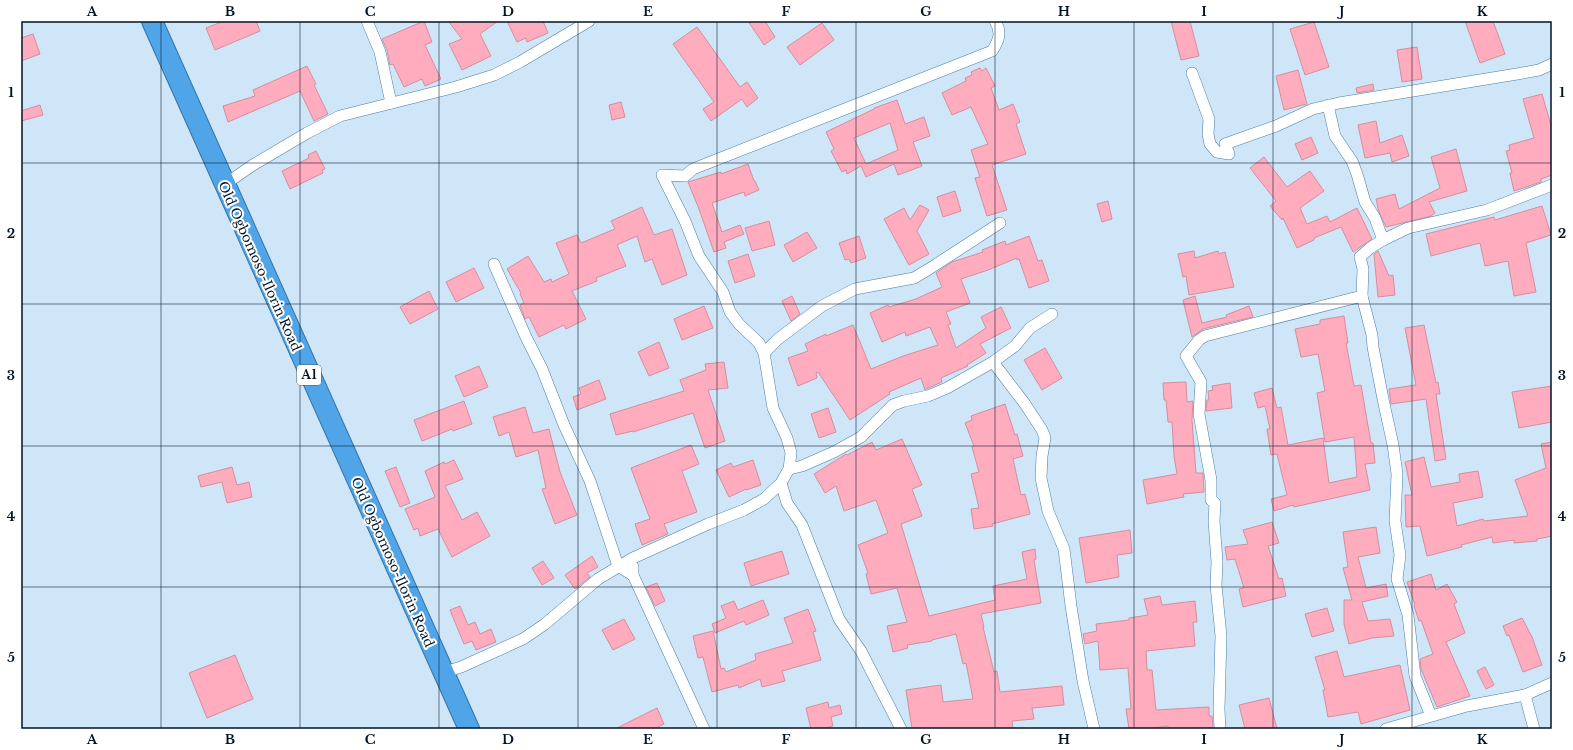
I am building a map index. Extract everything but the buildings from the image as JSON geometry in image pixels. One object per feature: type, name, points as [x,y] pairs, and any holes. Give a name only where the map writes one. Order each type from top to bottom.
[{"type":"highway","name":"Old Ogbomoso-Ilorin Road","points":[[152,21],[442,673],[469,729]]},
{"type":"street","points":[[366,21],[380,52],[391,103]]},
{"type":"street","points":[[224,185],[253,165],[340,116],[456,87],[494,75],[520,62],[589,21]]},
{"type":"street","points":[[442,673],[462,666],[523,639],[545,624],[598,579],[618,566],[708,524],[744,510],[764,499],[781,483],[789,469],[790,453],[787,438],[773,408],[764,353],[759,343],[738,324],[730,312],[723,292],[699,256],[686,221],[662,174],[685,176],[693,170],[992,51],[998,42],[1000,28],[995,21]]},
{"type":"street","points":[[1192,73],[1209,119],[1208,134],[1210,144],[1217,152],[1229,154],[1225,144],[1276,126],[1313,109],[1328,105],[1539,70],[1552,64]]},
{"type":"street","points":[[1328,105],[1334,136],[1352,161],[1365,202],[1375,218],[1383,240]]},
{"type":"street","points":[[1431,716],[1415,676],[1408,615],[1397,579],[1400,556],[1395,521],[1397,474],[1393,445],[1381,392],[1372,335],[1362,296],[1363,269],[1360,258],[1370,248],[1408,228],[1487,210],[1552,186]]},
{"type":"street","points":[[764,353],[778,339],[822,306],[854,289],[914,278],[1000,223]]},
{"type":"street","points":[[494,264],[525,335],[542,369],[564,424],[590,481],[618,566],[633,575]]},
{"type":"street","points":[[1220,729],[1219,709],[1221,636],[1216,585],[1217,562],[1214,521],[1215,503],[1212,500],[1211,480],[1199,414],[1201,382],[1186,356],[1199,340],[1205,336],[1362,296]]},
{"type":"street","points":[[789,469],[802,466],[834,452],[860,437],[893,405],[928,396],[947,388],[993,362],[1015,346],[1030,328],[1052,314]]},
{"type":"street","points":[[993,362],[1025,404],[1042,430],[1045,438],[1041,478],[1048,511],[1064,549],[1083,681],[1094,729]]},
{"type":"street","points":[[781,483],[787,503],[802,525],[839,619],[861,651],[901,729]]},
{"type":"street","points":[[764,499],[787,503]]},
{"type":"street","points":[[633,558],[633,575],[704,729]]},
{"type":"street","points":[[1386,729],[1467,706],[1525,695],[1552,683]]},
{"type":"street","points":[[1525,695],[1534,729]]}]
